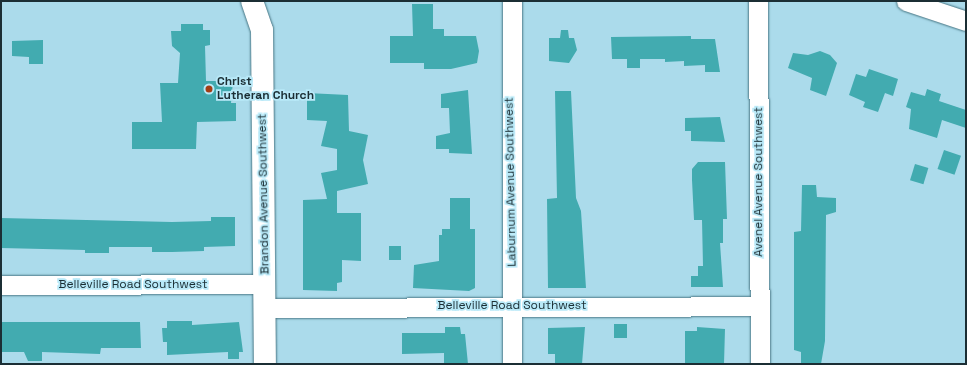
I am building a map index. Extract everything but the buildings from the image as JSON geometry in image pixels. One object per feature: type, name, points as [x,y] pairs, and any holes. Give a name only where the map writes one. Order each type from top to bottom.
[{"type":"main road","name":"Brandon Avenue Southwest","points":[[252,1],[262,30],[265,364]]},
{"type":"street","name":"Laburnum Avenue Southwest","points":[[512,1],[512,364]]},
{"type":"street","name":"Avenel Avenue Southwest","points":[[758,1],[760,364]]},
{"type":"street","points":[[906,1],[966,21]]},
{"type":"street","name":"Belleville Road Southwest","points":[[1,285],[265,284]]},
{"type":"street","name":"Belleville Road Southwest","points":[[265,308],[760,306]]},
{"type":"place","name":"Christ Lutheran Church","points":[[209,89]]}]
